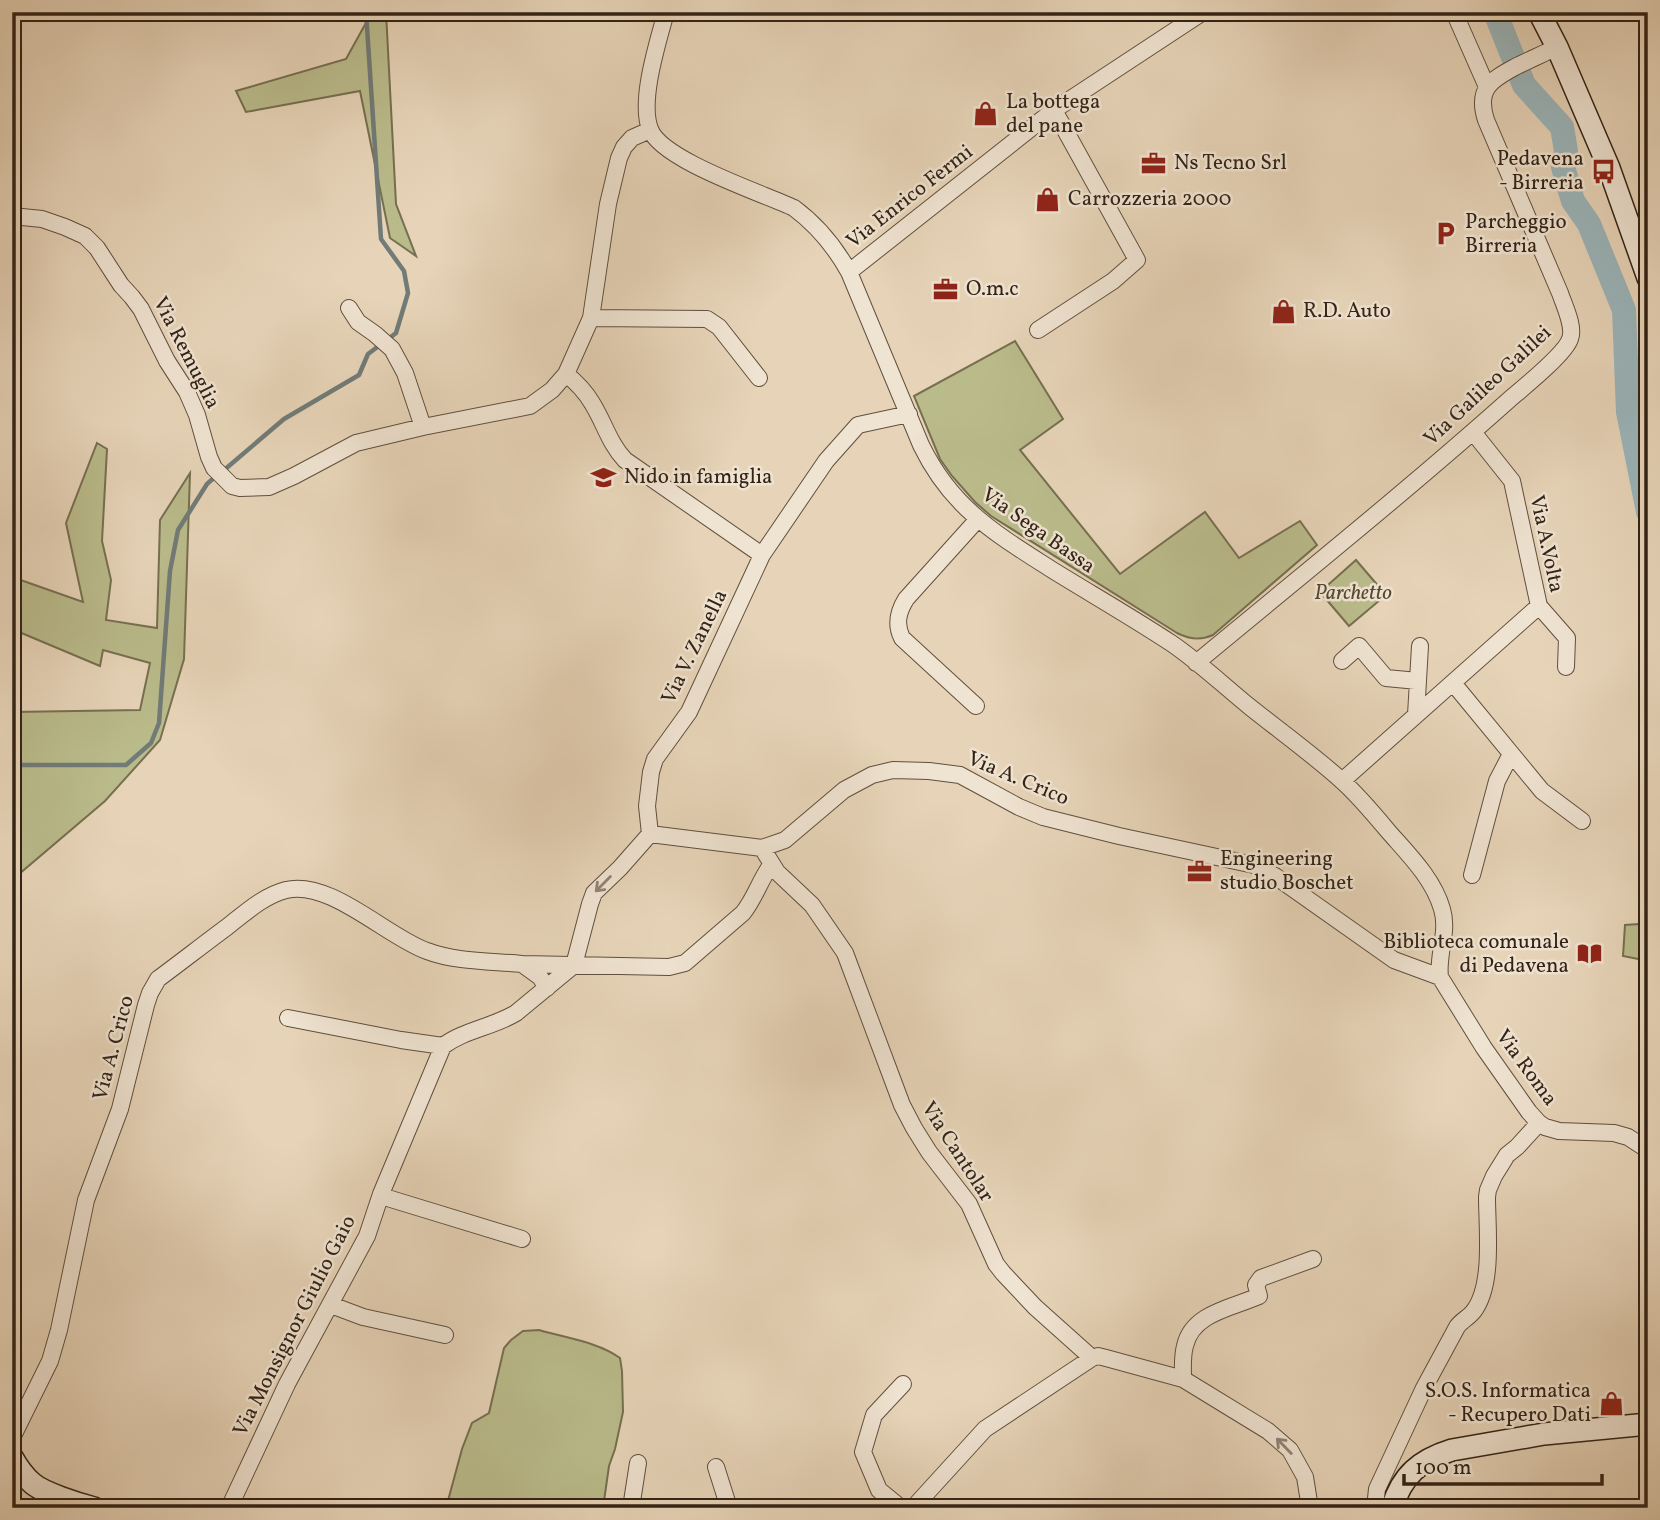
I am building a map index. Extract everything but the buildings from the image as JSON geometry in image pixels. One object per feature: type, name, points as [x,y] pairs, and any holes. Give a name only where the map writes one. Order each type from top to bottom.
[{"type":"main road","points":[[1539,12],[1609,168],[1648,278]]},
{"type":"main road","points":[[1392,1508],[1396,1495],[1408,1476],[1426,1460],[1452,1450],[1544,1434],[1648,1424]]},
{"type":"main road","points":[[12,1457],[34,1485],[53,1502],[94,1508]]},
{"type":"street","points":[[650,130],[646,102],[666,12]]},
{"type":"street","name":"Via Enrico Fermi","points":[[849,272],[1054,110],[1203,12]]},
{"type":"street","points":[[1454,12],[1492,82],[1557,47]]},
{"type":"street","name":"Via Galileo Galilei","points":[[1196,663],[1473,432],[1552,361],[1570,340],[1572,334],[1569,318],[1560,293],[1482,107],[1492,82]]},
{"type":"street","points":[[1038,330],[1113,281],[1137,260],[1054,110]]},
{"type":"street","name":"Via Sega Bassa","points":[[650,130],[657,141],[681,158],[794,208],[822,233],[849,272],[933,469],[953,495],[978,519],[1018,548],[1173,645],[1342,781],[1378,819],[1427,878],[1443,911],[1440,977]]},
{"type":"street","name":"Via Remuglia","points":[[12,216],[42,219],[65,227],[85,236],[97,248],[121,285],[141,309],[167,361],[187,392],[214,468],[232,486],[269,487],[356,443],[423,426],[530,406],[552,390],[566,374],[591,318],[608,204],[619,158],[632,138],[650,130]]},
{"type":"street","points":[[349,307],[358,322],[391,349],[405,373],[423,426]]},
{"type":"street","points":[[591,318],[707,319],[719,327],[759,378]]},
{"type":"street","points":[[566,374],[576,382],[592,404],[612,444],[625,460],[762,555]]},
{"type":"street","name":"Via V. Zanella","points":[[650,834],[647,806],[655,759],[690,712],[762,555],[826,461],[858,425],[909,414]]},
{"type":"street","name":"Via A.Volta","points":[[1342,781],[1539,606],[1512,481],[1473,432]]},
{"type":"street","points":[[976,706],[902,638],[898,631],[898,613],[906,599],[978,519]]},
{"type":"street","points":[[1539,606],[1567,638],[1566,667]]},
{"type":"street","points":[[1342,661],[1359,646],[1386,678],[1418,681]]},
{"type":"street","points":[[1416,715],[1420,646]]},
{"type":"street","points":[[1453,683],[1542,791],[1582,821]]},
{"type":"street","points":[[1472,876],[1497,781],[1511,754]]},
{"type":"street","name":"Via A. Crico","points":[[762,848],[785,840],[844,790],[872,775],[893,770],[960,775],[1043,817],[1254,864],[1394,960],[1440,977]]},
{"type":"street","points":[[288,1018],[443,1046],[452,1039],[505,1020],[574,965],[594,893],[621,868],[650,834],[762,848]]},
{"type":"street","name":"Via Cantolar","points":[[762,848],[771,865],[811,905],[845,953],[902,1105],[929,1152],[969,1204],[996,1264],[1035,1307],[1093,1358]]},
{"type":"street","points":[[574,965],[669,967],[685,962],[743,913],[771,865]]},
{"type":"street","name":"Via A. Crico","points":[[12,1438],[50,1361],[86,1200],[120,1109],[146,1005],[158,979],[251,908],[286,890],[296,889],[317,892],[424,950],[447,957],[522,964],[574,965]]},
{"type":"street","points":[[522,964],[540,977],[547,988]]},
{"type":"street","name":"Via Roma","points":[[1440,977],[1484,1048],[1539,1123],[1559,1131],[1614,1133],[1628,1137],[1648,1150]]},
{"type":"street","name":"Via Monsignor Giulio Gaio","points":[[229,1508],[288,1384],[367,1236],[443,1046]]},
{"type":"street","points":[[1375,1508],[1377,1489],[1424,1388],[1457,1327],[1472,1313],[1480,1299],[1488,1272],[1488,1189],[1507,1155],[1539,1123]]},
{"type":"street","points":[[381,1196],[522,1239]]},
{"type":"street","points":[[1190,1383],[1183,1354],[1185,1342],[1196,1325],[1205,1318],[1259,1296],[1256,1285],[1261,1278],[1313,1259]]},
{"type":"street","points":[[331,1305],[363,1317],[445,1335]]},
{"type":"street","points":[[913,1508],[985,1429],[1098,1356],[1190,1383],[1268,1431],[1290,1450],[1305,1477],[1310,1508]]},
{"type":"street","points":[[901,1508],[878,1490],[863,1452],[874,1415],[903,1384]]},
{"type":"street","points":[[631,1508],[638,1463]]},
{"type":"street","points":[[716,1467],[729,1508]]},
{"type":"street","points":[[1157,1508],[1164,1507]]},
{"type":"green space","points":[[372,12],[386,12],[396,204],[416,256],[390,238],[360,91],[246,112],[236,91],[346,59]]},
{"type":"green space","points":[[1015,341],[1063,419],[1020,450],[1120,574],[1205,512],[1239,558],[1300,521],[1317,545],[1213,635],[1195,638],[1177,633],[991,516],[975,502],[940,459],[914,396]]},
{"type":"green space","points":[[97,443],[107,449],[102,541],[111,580],[106,620],[157,628],[160,520],[190,473],[184,659],[160,740],[105,801],[12,880],[12,712],[140,710],[150,663],[103,650],[100,666],[12,629],[12,577],[83,602],[66,523]]},
{"type":"green space","name":"Parchetto","points":[[1356,560],[1386,595],[1349,626],[1320,592]]},
{"type":"green space","points":[[1639,924],[1648,929],[1648,961],[1623,956],[1625,925]]},
{"type":"green space","points":[[539,1330],[592,1344],[620,1358],[623,1412],[609,1466],[603,1508],[446,1508],[472,1423],[489,1413],[504,1348],[523,1331]]},
{"type":"waterway","points":[[366,12],[381,239],[404,271],[408,293],[396,333],[387,340]]},
{"type":"waterway","points":[[1495,12],[1524,85],[1562,127],[1566,151],[1563,167],[1573,201],[1589,224],[1624,310],[1628,412],[1648,512]]},
{"type":"waterway","points":[[223,471],[284,419],[359,375],[368,354],[380,345]]},
{"type":"waterway","points":[[12,765],[126,765],[151,743],[159,723],[170,571],[178,530],[207,484],[216,476]]},
{"type":"place","name":"La bottega del pane","points":[[986,114]]},
{"type":"place","name":"Ns Tecno Srl","points":[[1154,163]]},
{"type":"place","name":"Pedavena - Birreria","points":[[1604,171]]},
{"type":"place","name":"Carrozzeria 2000","points":[[1048,199]]},
{"type":"place","name":"Parcheggio Birreria","points":[[1445,234]]},
{"type":"place","name":"O.m.c","points":[[946,289]]},
{"type":"place","name":"R.D. Auto","points":[[1283,311]]},
{"type":"place","name":"Nido in famiglia","points":[[604,477]]},
{"type":"place","name":"Engineering studio Boschet","points":[[1200,871]]},
{"type":"place","name":"Biblioteca comunale di Pedavena","points":[[1589,954]]},
{"type":"place","name":"S.O.S. Informatica - Recupero Dati","points":[[1611,1403]]}]
